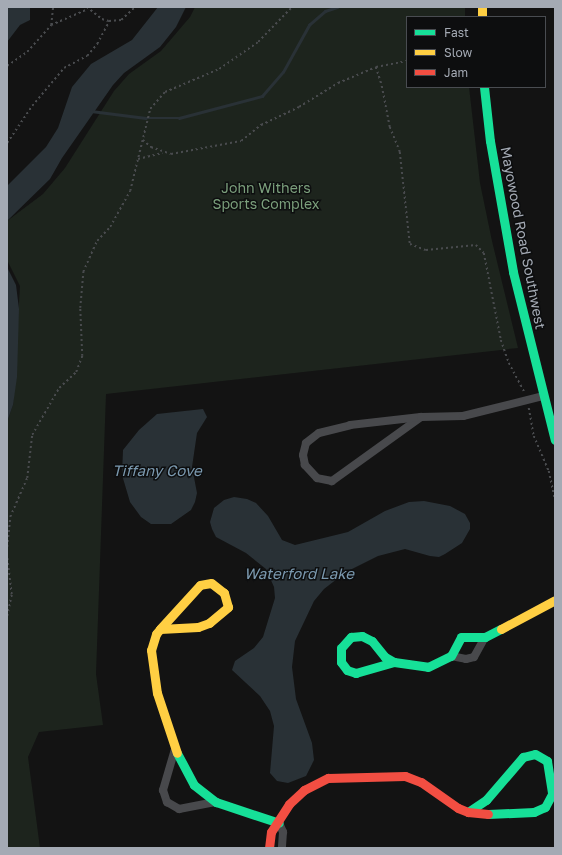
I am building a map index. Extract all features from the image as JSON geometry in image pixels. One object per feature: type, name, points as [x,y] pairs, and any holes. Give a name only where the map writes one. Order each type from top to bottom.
[{"type":"street","name":"Mayowood Road Southwest","points":[[484,88],[501,212],[543,396],[555,440]]},
{"type":"street","points":[[421,417],[332,481],[317,478],[305,465],[303,455],[306,443],[319,433],[350,425],[421,417],[456,417],[543,396]]},
{"type":"street","points":[[160,629],[198,627],[209,623],[225,611],[228,598],[215,585],[203,583],[160,629],[151,644],[155,685],[175,749],[191,782],[216,802],[279,824],[283,832],[282,848]]},
{"type":"street","points":[[394,662],[356,673],[347,670],[341,662],[341,648],[351,637],[362,636],[372,641],[385,657],[394,662],[428,667],[451,656],[461,637],[485,637],[555,600]]},
{"type":"street","points":[[451,656],[466,659],[474,657],[485,637]]},
{"type":"street","points":[[175,749],[163,790],[167,802],[179,809],[216,802]]},
{"type":"street","points":[[269,848],[271,832],[279,824],[289,804],[304,790],[320,781],[342,776],[397,776],[412,778],[429,786],[458,808],[468,812],[494,814],[534,812],[545,808],[552,794],[548,761],[535,754],[523,757],[486,800],[468,812]]},
{"type":"path","points":[[51,25],[53,7]]},
{"type":"path","points":[[7,66],[27,52],[51,25],[87,8],[109,21],[121,20],[135,7]]},
{"type":"path","points":[[7,547],[10,518],[27,478],[32,434],[59,388],[76,372],[82,356],[80,308],[83,272],[97,240],[110,227],[130,191],[150,109],[165,92],[219,69],[258,42],[292,7]]},
{"type":"path","points":[[7,143],[32,106],[64,68],[87,56],[97,44],[109,21]]},
{"type":"path","points":[[138,159],[163,153],[178,153],[200,147],[241,141],[261,125],[299,107],[338,82],[376,67],[406,61]]},
{"type":"path","points":[[376,67],[382,86],[390,127],[400,152],[410,244],[426,250],[476,244],[484,253],[501,340],[509,363],[520,380],[528,400],[534,436],[549,471],[555,499]]},
{"type":"path","points":[[142,139],[151,147],[163,153]]},
{"type":"path","points":[[7,553],[12,595],[7,618]]},
{"type":"green space","name":"John Withers Sports Complex","points":[[195,7],[465,7],[465,16],[406,16],[406,88],[469,88],[480,183],[492,241],[518,348],[106,394],[96,674],[103,725],[39,732],[28,757],[40,848],[7,848],[7,422],[13,405],[20,286],[7,260],[7,221],[43,194],[65,168],[114,91],[129,74],[161,51],[190,17]]},
{"type":"water","points":[[7,7],[30,7],[30,20],[20,25],[7,42]]},
{"type":"water","points":[[158,7],[186,7],[176,27],[160,47],[124,73],[113,85],[62,158],[50,179],[7,221],[7,186],[46,147],[58,128],[72,87],[91,64],[132,40]]},
{"type":"water","points":[[7,267],[16,285],[19,309],[17,377],[13,405],[7,422]]},
{"type":"water","name":"Tiffany Cove","points":[[203,409],[207,417],[197,433],[192,467],[197,493],[195,502],[191,510],[171,524],[151,524],[141,517],[130,502],[122,475],[123,450],[139,430],[157,414]]},
{"type":"water","name":"Waterford Lake","points":[[234,497],[247,499],[256,503],[268,516],[282,540],[295,545],[348,532],[385,511],[409,502],[424,501],[450,506],[465,514],[470,523],[470,529],[462,543],[439,557],[405,549],[378,556],[346,572],[324,589],[314,601],[295,641],[292,667],[296,699],[312,743],[314,760],[306,776],[288,783],[277,781],[270,773],[274,726],[270,711],[260,696],[232,670],[235,661],[254,648],[263,637],[275,598],[274,587],[266,569],[246,553],[216,537],[212,529],[210,522],[214,508],[224,500]]},
{"type":"waterway","points":[[91,111],[146,118],[179,118],[262,96],[283,72],[309,25],[325,11],[337,7]]},
{"type":"traffic: fast","points":[[484,88],[490,141],[513,272],[555,440]]},
{"type":"traffic: fast","points":[[394,662],[356,673],[347,670],[341,662],[341,648],[351,637],[362,636],[372,641],[385,657],[394,662],[428,667],[451,656],[461,637],[485,637],[501,629]]},
{"type":"traffic: fast","points":[[177,753],[194,785],[216,802],[279,823]]},
{"type":"traffic: fast","points":[[468,812],[486,800],[523,757],[535,754],[547,761],[552,794],[545,807],[534,812],[488,814]]},
{"type":"traffic: slow","points":[[482,7],[482,16]]},
{"type":"traffic: slow","points":[[160,629],[198,627],[209,623],[228,607],[224,593],[211,583],[200,585],[160,629],[156,634],[151,650],[157,693],[177,753]]},
{"type":"traffic: slow","points":[[501,629],[555,600]]},
{"type":"traffic: jam","points":[[269,848],[271,832],[289,804],[304,790],[328,778],[405,776],[421,782],[458,808],[468,812],[488,814]]}]
